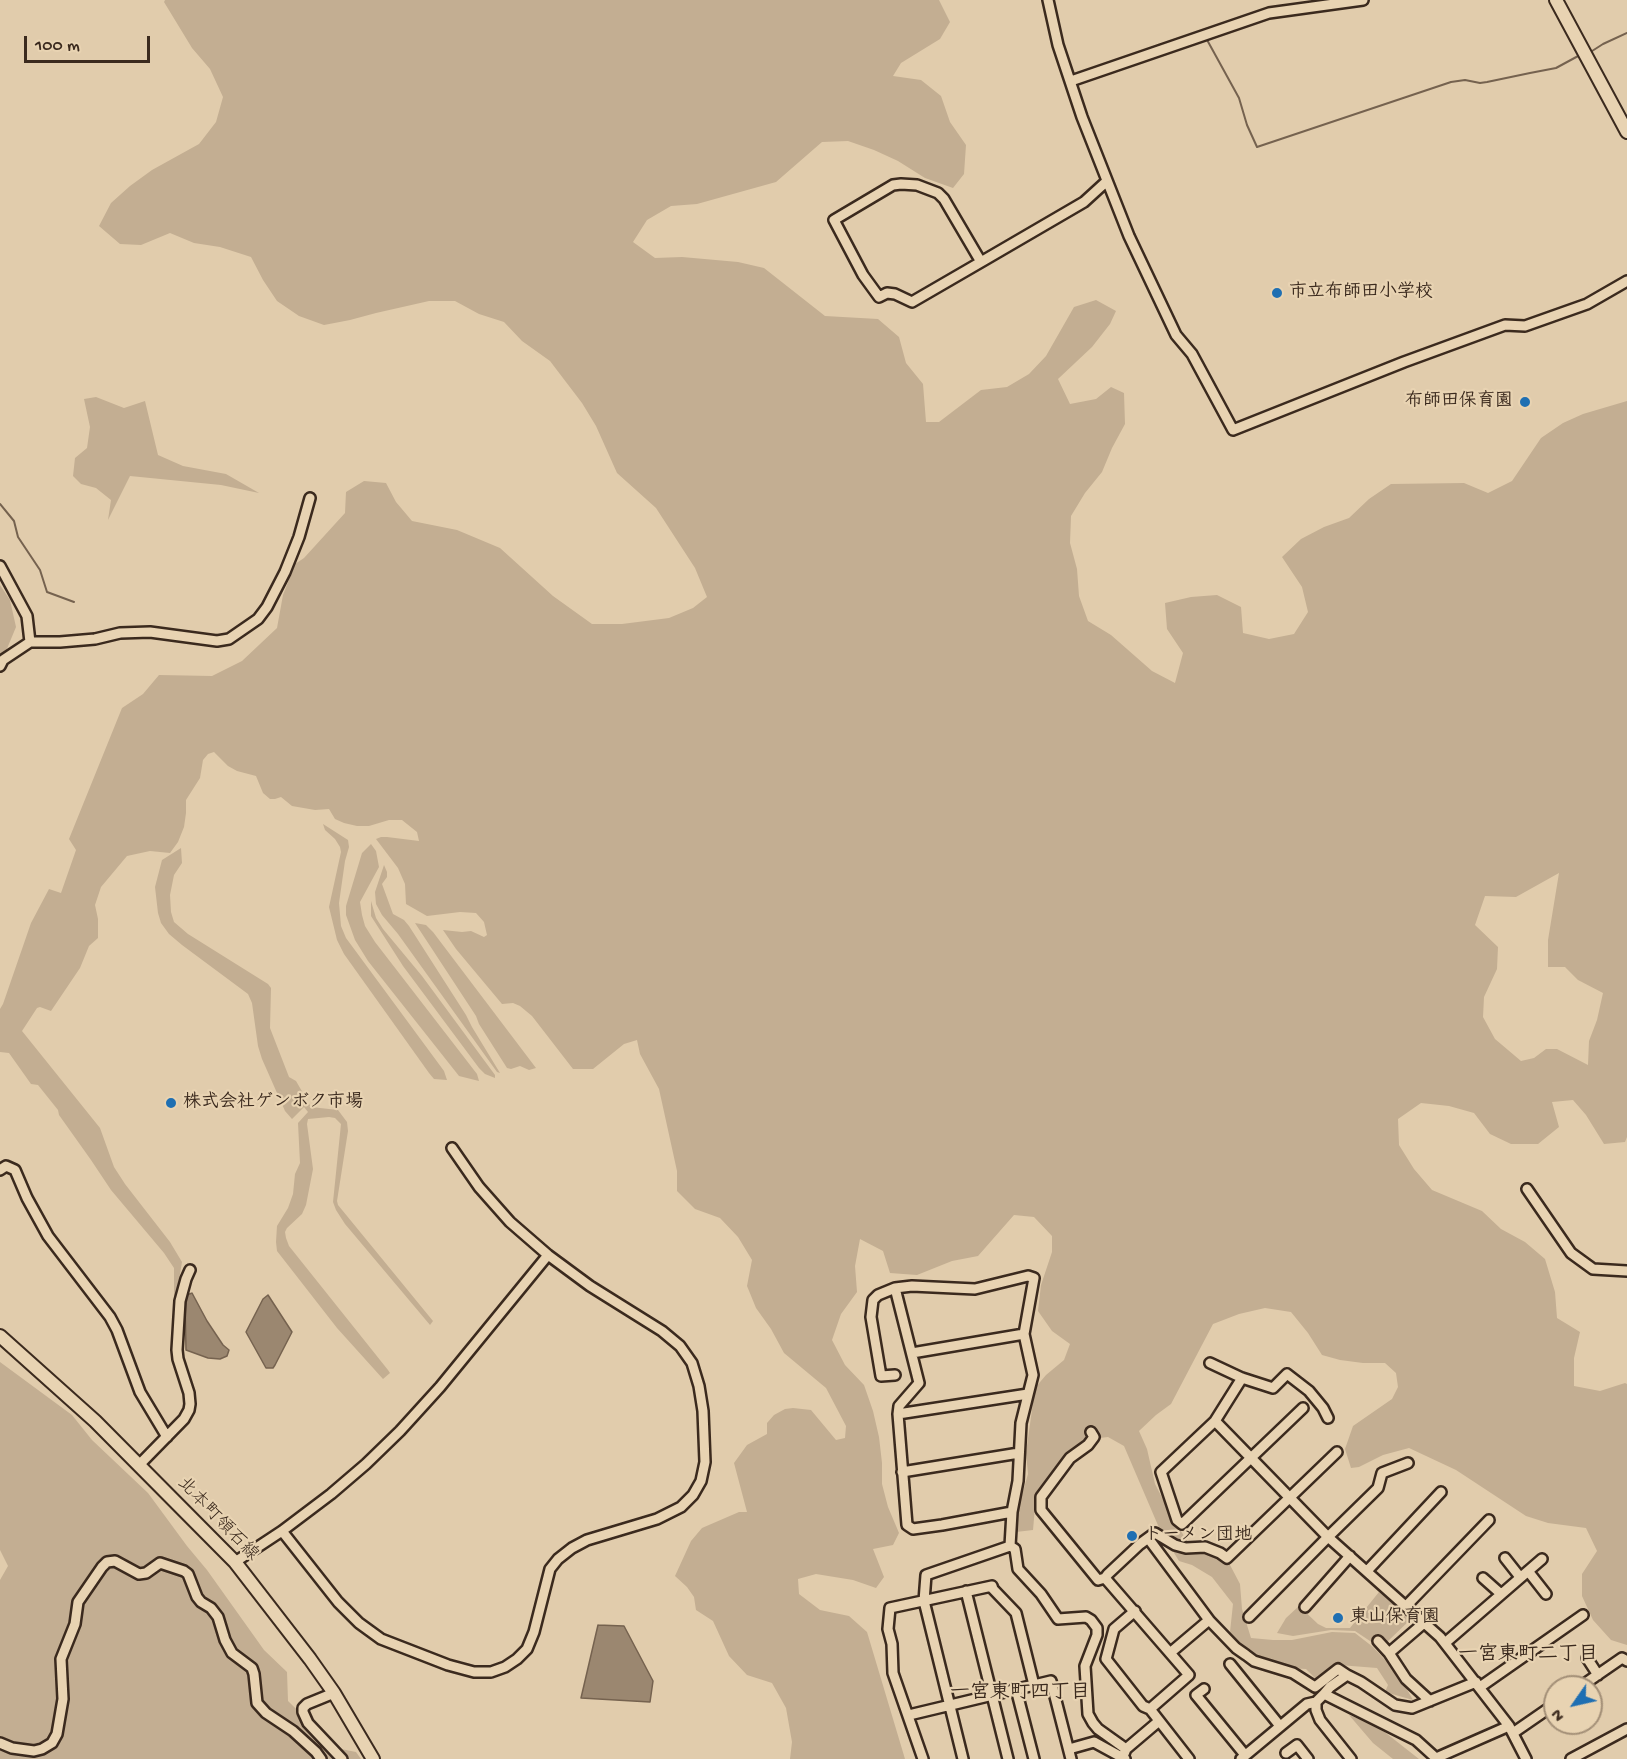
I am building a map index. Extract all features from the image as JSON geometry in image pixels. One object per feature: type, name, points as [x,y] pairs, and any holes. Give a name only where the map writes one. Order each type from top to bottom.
[{"type":"main road","points":[[1556,0],[1627,132]]},
{"type":"main road","name":"北本町領石線","points":[[0,1336],[95,1421],[235,1562],[334,1693],[373,1759]]},
{"type":"street","points":[[1048,0],[1058,45],[1082,117],[1129,236],[1176,335],[1192,354],[1233,430],[1404,362],[1505,325],[1525,326],[1587,304],[1627,280]]},
{"type":"street","points":[[1071,81],[1269,13],[1363,0]]},
{"type":"street","points":[[981,262],[944,199],[938,193],[917,185],[901,183],[893,185],[834,220],[863,275],[879,297],[887,293],[895,294],[912,302],[981,262],[1084,202],[1107,181]]},
{"type":"street","points":[[0,666],[3,660],[30,642],[60,642],[95,639],[120,633],[150,632],[217,640],[229,639],[258,619],[267,608],[295,546],[310,498]]},
{"type":"street","points":[[0,566],[27,616],[30,642]]},
{"type":"street","points":[[282,1531],[338,1602],[359,1623],[381,1639],[448,1665],[474,1672],[491,1672],[505,1668],[527,1649],[534,1632],[550,1569],[558,1558],[587,1540],[657,1519],[681,1507],[693,1496],[701,1481],[705,1462],[703,1411],[692,1363],[680,1346],[662,1331],[590,1286],[548,1255],[510,1222],[479,1187],[452,1148]]},
{"type":"street","points":[[0,1170],[6,1166],[15,1170],[48,1236],[110,1317],[140,1392],[167,1437]]},
{"type":"street","points":[[1527,1189],[1571,1253],[1593,1269],[1627,1271]]},
{"type":"street","points":[[235,1562],[282,1531],[348,1479],[400,1431],[440,1387],[548,1255]]},
{"type":"street","points":[[139,1465],[184,1419],[190,1404],[177,1350],[180,1301],[190,1270]]},
{"type":"street","points":[[895,1375],[881,1376],[871,1317],[873,1300],[878,1295],[895,1288],[912,1286],[975,1289],[1028,1276],[1034,1278],[1024,1334],[1033,1374],[1022,1423],[1010,1546],[1014,1550],[1018,1569],[1041,1594],[1058,1618],[1086,1617],[1096,1628],[1097,1635],[1085,1666],[1088,1714],[1098,1729],[1125,1755]]},
{"type":"street","points":[[895,1288],[919,1383],[899,1406],[898,1414],[907,1525],[913,1529],[1012,1512]]},
{"type":"street","points":[[912,1353],[1024,1334]]},
{"type":"street","points":[[1210,1363],[1242,1378],[1273,1388],[1287,1374],[1309,1391],[1328,1418]]},
{"type":"street","points":[[1242,1378],[1215,1421],[1161,1472],[1178,1520],[1182,1524],[1304,1408]]},
{"type":"street","points":[[898,1414],[1028,1394]]},
{"type":"street","points":[[1215,1421],[1328,1537],[1425,1622],[1445,1643],[1511,1729],[1526,1759]]},
{"type":"street","points":[[1091,1432],[1094,1437],[1088,1445],[1070,1458],[1041,1497],[1041,1510],[1098,1580],[1105,1578],[1155,1533],[1175,1545],[1186,1548],[1205,1547],[1227,1558],[1337,1452]]},
{"type":"street","points":[[902,1472],[1019,1453]]},
{"type":"street","points":[[1249,1617],[1378,1488],[1382,1473],[1408,1463]]},
{"type":"street","points":[[1366,1571],[1441,1492]]},
{"type":"street","points":[[1406,1606],[1489,1521]]},
{"type":"street","points":[[1148,1538],[1209,1620],[1246,1655],[1254,1660],[1293,1673],[1315,1687],[1338,1670],[1361,1682],[1395,1705],[1412,1708],[1478,1684],[1583,1615]]},
{"type":"street","points":[[963,1759],[924,1601],[926,1575],[1010,1546]]},
{"type":"street","points":[[1305,1607],[1350,1556]]},
{"type":"street","points":[[1505,1558],[1546,1594]]},
{"type":"street","points":[[1445,1643],[1542,1559]]},
{"type":"street","points":[[0,1743],[12,1748],[34,1751],[52,1743],[62,1714],[61,1659],[75,1624],[78,1602],[102,1567],[107,1562],[115,1561],[139,1574],[146,1573],[160,1563],[187,1572],[197,1597],[218,1617],[232,1653],[252,1668],[257,1704],[266,1713],[293,1731],[321,1759]]},
{"type":"street","points":[[1105,1578],[1189,1675]]},
{"type":"street","points":[[1483,1578],[1501,1594]]},
{"type":"street","points":[[923,1759],[893,1673],[892,1644],[888,1629],[890,1608],[992,1586],[1016,1613],[1034,1685]]},
{"type":"street","points":[[966,1591],[1008,1759]]},
{"type":"street","points":[[1135,1611],[1114,1629],[1106,1659],[1143,1706],[1150,1709],[1189,1759]]},
{"type":"street","points":[[1170,1653],[1209,1620]]},
{"type":"street","points":[[1389,1653],[1425,1622]]},
{"type":"street","points":[[1378,1641],[1406,1679],[1430,1701]]},
{"type":"street","points":[[1587,1659],[1598,1675],[1623,1658],[1627,1661]]},
{"type":"street","points":[[1230,1664],[1280,1726]]},
{"type":"street","points":[[1150,1709],[1199,1669]]},
{"type":"street","points":[[1204,1689],[1196,1695],[1243,1757],[1307,1704],[1316,1702],[1330,1687],[1347,1675]]},
{"type":"street","points":[[909,1715],[1051,1681],[1070,1754],[1094,1742],[1125,1755]]},
{"type":"street","points":[[1016,1689],[1034,1759]]},
{"type":"street","points":[[334,1693],[307,1704],[303,1712],[308,1723],[342,1759]]},
{"type":"street","points":[[1324,1694],[1416,1740],[1436,1758],[1511,1729],[1543,1711]]},
{"type":"street","points":[[1316,1702],[1320,1720],[1351,1759]]},
{"type":"street","points":[[1125,1755],[1159,1721]]},
{"type":"street","points":[[1570,1759],[1627,1729]]},
{"type":"street","points":[[1286,1753],[1297,1745],[1308,1759]]},
{"type":"shaded area","points":[[165,0],[939,0],[950,22],[940,39],[901,63],[893,76],[921,80],[941,96],[950,122],[966,145],[964,174],[953,188],[925,178],[898,161],[874,150],[848,141],[822,142],[776,182],[697,204],[671,206],[647,220],[633,242],[655,258],[682,257],[738,262],[764,268],[825,316],[878,319],[899,337],[906,363],[923,384],[926,422],[939,422],[981,390],[1007,387],[1029,374],[1046,356],[1074,307],[1096,300],[1116,311],[1110,324],[1092,347],[1058,379],[1070,404],[1096,399],[1111,387],[1124,393],[1125,424],[1102,472],[1085,493],[1071,516],[1070,543],[1077,569],[1079,596],[1088,621],[1111,635],[1152,671],[1175,683],[1183,653],[1167,629],[1165,603],[1191,597],[1217,595],[1241,607],[1243,633],[1269,639],[1294,634],[1308,612],[1302,587],[1282,557],[1301,539],[1349,518],[1369,499],[1391,484],[1464,483],[1488,493],[1512,481],[1541,438],[1563,423],[1583,414],[1627,401],[1627,1137],[1625,1142],[1604,1144],[1586,1115],[1573,1100],[1552,1102],[1559,1127],[1538,1144],[1511,1144],[1490,1134],[1474,1113],[1449,1106],[1421,1103],[1398,1119],[1399,1145],[1414,1169],[1432,1190],[1482,1211],[1501,1229],[1525,1242],[1545,1259],[1555,1292],[1557,1318],[1580,1332],[1574,1358],[1574,1386],[1600,1391],[1627,1384],[1627,1645],[1611,1640],[1593,1620],[1582,1596],[1582,1574],[1597,1551],[1586,1528],[1548,1523],[1526,1516],[1456,1470],[1409,1448],[1383,1455],[1359,1467],[1351,1468],[1345,1449],[1353,1426],[1392,1399],[1398,1387],[1396,1373],[1385,1363],[1363,1363],[1322,1355],[1291,1312],[1265,1308],[1239,1314],[1213,1324],[1171,1404],[1139,1431],[1147,1449],[1155,1484],[1191,1547],[1230,1565],[1240,1584],[1242,1609],[1251,1638],[1292,1640],[1332,1632],[1355,1633],[1373,1647],[1398,1674],[1413,1700],[1385,1692],[1388,1685],[1377,1668],[1339,1665],[1318,1681],[1306,1669],[1287,1668],[1264,1661],[1245,1648],[1230,1632],[1233,1604],[1212,1577],[1192,1565],[1179,1561],[1160,1530],[1124,1446],[1108,1437],[1083,1440],[1065,1458],[1036,1496],[1033,1530],[1016,1532],[1018,1509],[1028,1474],[1026,1453],[1035,1388],[1064,1360],[1070,1344],[1052,1331],[1038,1311],[1041,1285],[1052,1252],[1052,1236],[1034,1217],[1014,1215],[978,1256],[952,1261],[917,1275],[890,1273],[883,1251],[860,1239],[855,1266],[857,1292],[841,1314],[832,1340],[845,1365],[864,1385],[879,1437],[882,1484],[888,1507],[899,1533],[893,1545],[873,1549],[884,1577],[876,1588],[853,1580],[816,1574],[798,1579],[799,1594],[820,1610],[849,1616],[867,1632],[905,1759],[790,1759],[792,1742],[786,1708],[772,1683],[747,1675],[729,1656],[713,1621],[696,1610],[694,1597],[675,1576],[691,1541],[702,1528],[739,1512],[747,1512],[734,1463],[747,1445],[767,1434],[767,1423],[774,1415],[785,1409],[811,1410],[836,1440],[845,1438],[846,1426],[826,1388],[784,1353],[756,1308],[747,1286],[752,1260],[738,1237],[720,1218],[695,1209],[677,1191],[677,1171],[659,1089],[640,1054],[637,1040],[624,1044],[593,1069],[573,1069],[532,1016],[513,1003],[502,1004],[443,930],[471,931],[484,937],[487,935],[484,922],[476,913],[460,912],[427,916],[406,904],[405,884],[398,868],[376,839],[387,837],[419,841],[417,832],[402,820],[357,826],[335,819],[329,809],[315,810],[292,806],[281,797],[270,799],[263,793],[256,776],[228,766],[214,752],[208,754],[203,760],[200,778],[186,800],[184,827],[178,842],[170,853],[150,851],[127,856],[101,887],[95,905],[98,938],[89,946],[80,968],[51,1011],[37,1008],[22,1031],[100,1128],[114,1167],[170,1242],[182,1262],[174,1299],[174,1268],[164,1253],[111,1190],[59,1115],[58,1110],[38,1085],[31,1084],[9,1053],[0,1052],[0,1009],[31,923],[49,889],[61,893],[76,850],[69,839],[122,708],[143,694],[159,675],[212,676],[242,661],[277,628],[283,595],[295,564],[304,558],[345,513],[346,492],[364,481],[386,483],[396,502],[412,521],[457,530],[500,548],[553,596],[592,624],[622,624],[669,618],[693,608],[707,597],[695,568],[656,508],[617,473],[596,426],[582,403],[550,361],[522,341],[504,322],[479,314],[455,301],[429,301],[324,325],[299,316],[277,301],[251,257],[220,247],[194,243],[170,233],[141,245],[120,244],[99,226],[111,203],[130,186],[152,170],[199,144],[216,122],[223,97],[210,69],[192,48],[164,2]],"holes":[[[1559,873],[1548,940],[1548,967],[1565,967],[1578,980],[1603,993],[1589,1041],[1588,1065],[1557,1049],[1546,1049],[1534,1058],[1521,1061],[1495,1039],[1483,1017],[1484,997],[1497,969],[1498,947],[1475,925],[1485,896],[1516,897]]]},
{"type":"shaded area","points":[[96,397],[124,408],[145,401],[158,455],[183,466],[226,474],[259,493],[221,485],[130,476],[108,520],[111,500],[96,488],[81,484],[73,476],[75,458],[87,448],[90,427],[84,399]]},
{"type":"shaded area","points":[[0,585],[10,600],[16,627],[6,651],[0,656]]},
{"type":"shaded area","points":[[323,824],[348,840],[349,847],[339,903],[341,926],[346,938],[444,1071],[447,1080],[434,1079],[429,1073],[344,954],[337,940],[329,907],[341,852],[335,839],[325,830]]},
{"type":"shaded area","points":[[371,844],[376,851],[379,867],[360,902],[365,926],[477,1074],[479,1081],[459,1076],[368,961],[355,940],[346,915],[346,906],[362,853]]},
{"type":"shaded area","points":[[181,848],[182,863],[174,875],[170,895],[174,922],[188,934],[271,988],[270,1028],[289,1077],[296,1081],[311,1107],[338,1110],[347,1122],[348,1131],[338,1205],[433,1321],[430,1325],[345,1224],[336,1210],[333,1202],[341,1124],[335,1118],[329,1117],[308,1119],[313,1169],[306,1205],[302,1214],[287,1228],[286,1238],[289,1246],[388,1370],[390,1373],[383,1379],[337,1328],[277,1251],[277,1226],[288,1208],[293,1194],[295,1174],[300,1163],[298,1123],[308,1112],[304,1107],[292,1119],[285,1111],[262,1059],[252,1003],[248,994],[182,945],[169,934],[161,923],[155,887],[162,860]]},
{"type":"shaded area","points":[[384,865],[387,877],[382,884],[393,914],[409,926],[500,1073],[497,1072],[382,915],[376,904],[375,892]]},
{"type":"shaded area","points":[[371,901],[376,918],[383,929],[422,976],[495,1078],[485,1074],[479,1068],[403,966],[371,916]]},
{"type":"shaded area","points":[[415,923],[426,925],[433,932],[536,1068],[529,1070],[520,1066],[507,1068]]},
{"type":"shaded area","points":[[192,1293],[207,1321],[229,1350],[227,1356],[220,1359],[208,1358],[186,1350],[185,1302],[187,1295]]},
{"type":"shaded area","points":[[268,1295],[292,1332],[273,1368],[266,1368],[246,1332],[263,1299]]},
{"type":"shaded area","points":[[0,1362],[72,1415],[92,1440],[148,1493],[264,1650],[287,1672],[288,1701],[336,1748],[356,1752],[361,1759],[0,1759],[0,1580],[8,1566],[0,1550]]},
{"type":"shaded area","points":[[1379,1592],[1411,1619],[1387,1642],[1377,1636],[1373,1643],[1355,1631],[1331,1630],[1293,1636],[1277,1633],[1286,1618],[1299,1606],[1318,1624],[1326,1628],[1350,1628]]},
{"type":"shaded area","points":[[598,1625],[624,1626],[653,1681],[650,1702],[581,1698]]},
{"type":"shaded area","points":[[1349,1715],[1377,1726],[1419,1759],[1393,1759],[1373,1743]]},
{"type":"waterway","points":[[1589,53],[1627,33]]},
{"type":"waterway","points":[[1206,38],[1239,98],[1247,125],[1257,147],[1451,82],[1465,80],[1480,83],[1556,68],[1580,55]]},
{"type":"waterway","points":[[0,504],[14,521],[18,537],[40,570],[47,592],[74,602]]},
{"type":"place","name":"市立布師田小学校","points":[[1277,293]]},
{"type":"place","name":"布師田保育園","points":[[1525,402]]},
{"type":"place","name":"株式会社ゲンボク市場","points":[[171,1103]]},
{"type":"place","name":"トーメン団地","points":[[1132,1536]]},
{"type":"place","name":"東山保育園","points":[[1338,1618]]},
{"type":"district","name":"一宮東町二丁目","points":[[1528,1656]]},
{"type":"district","name":"一宮東町四丁目","points":[[1020,1694]]}]
